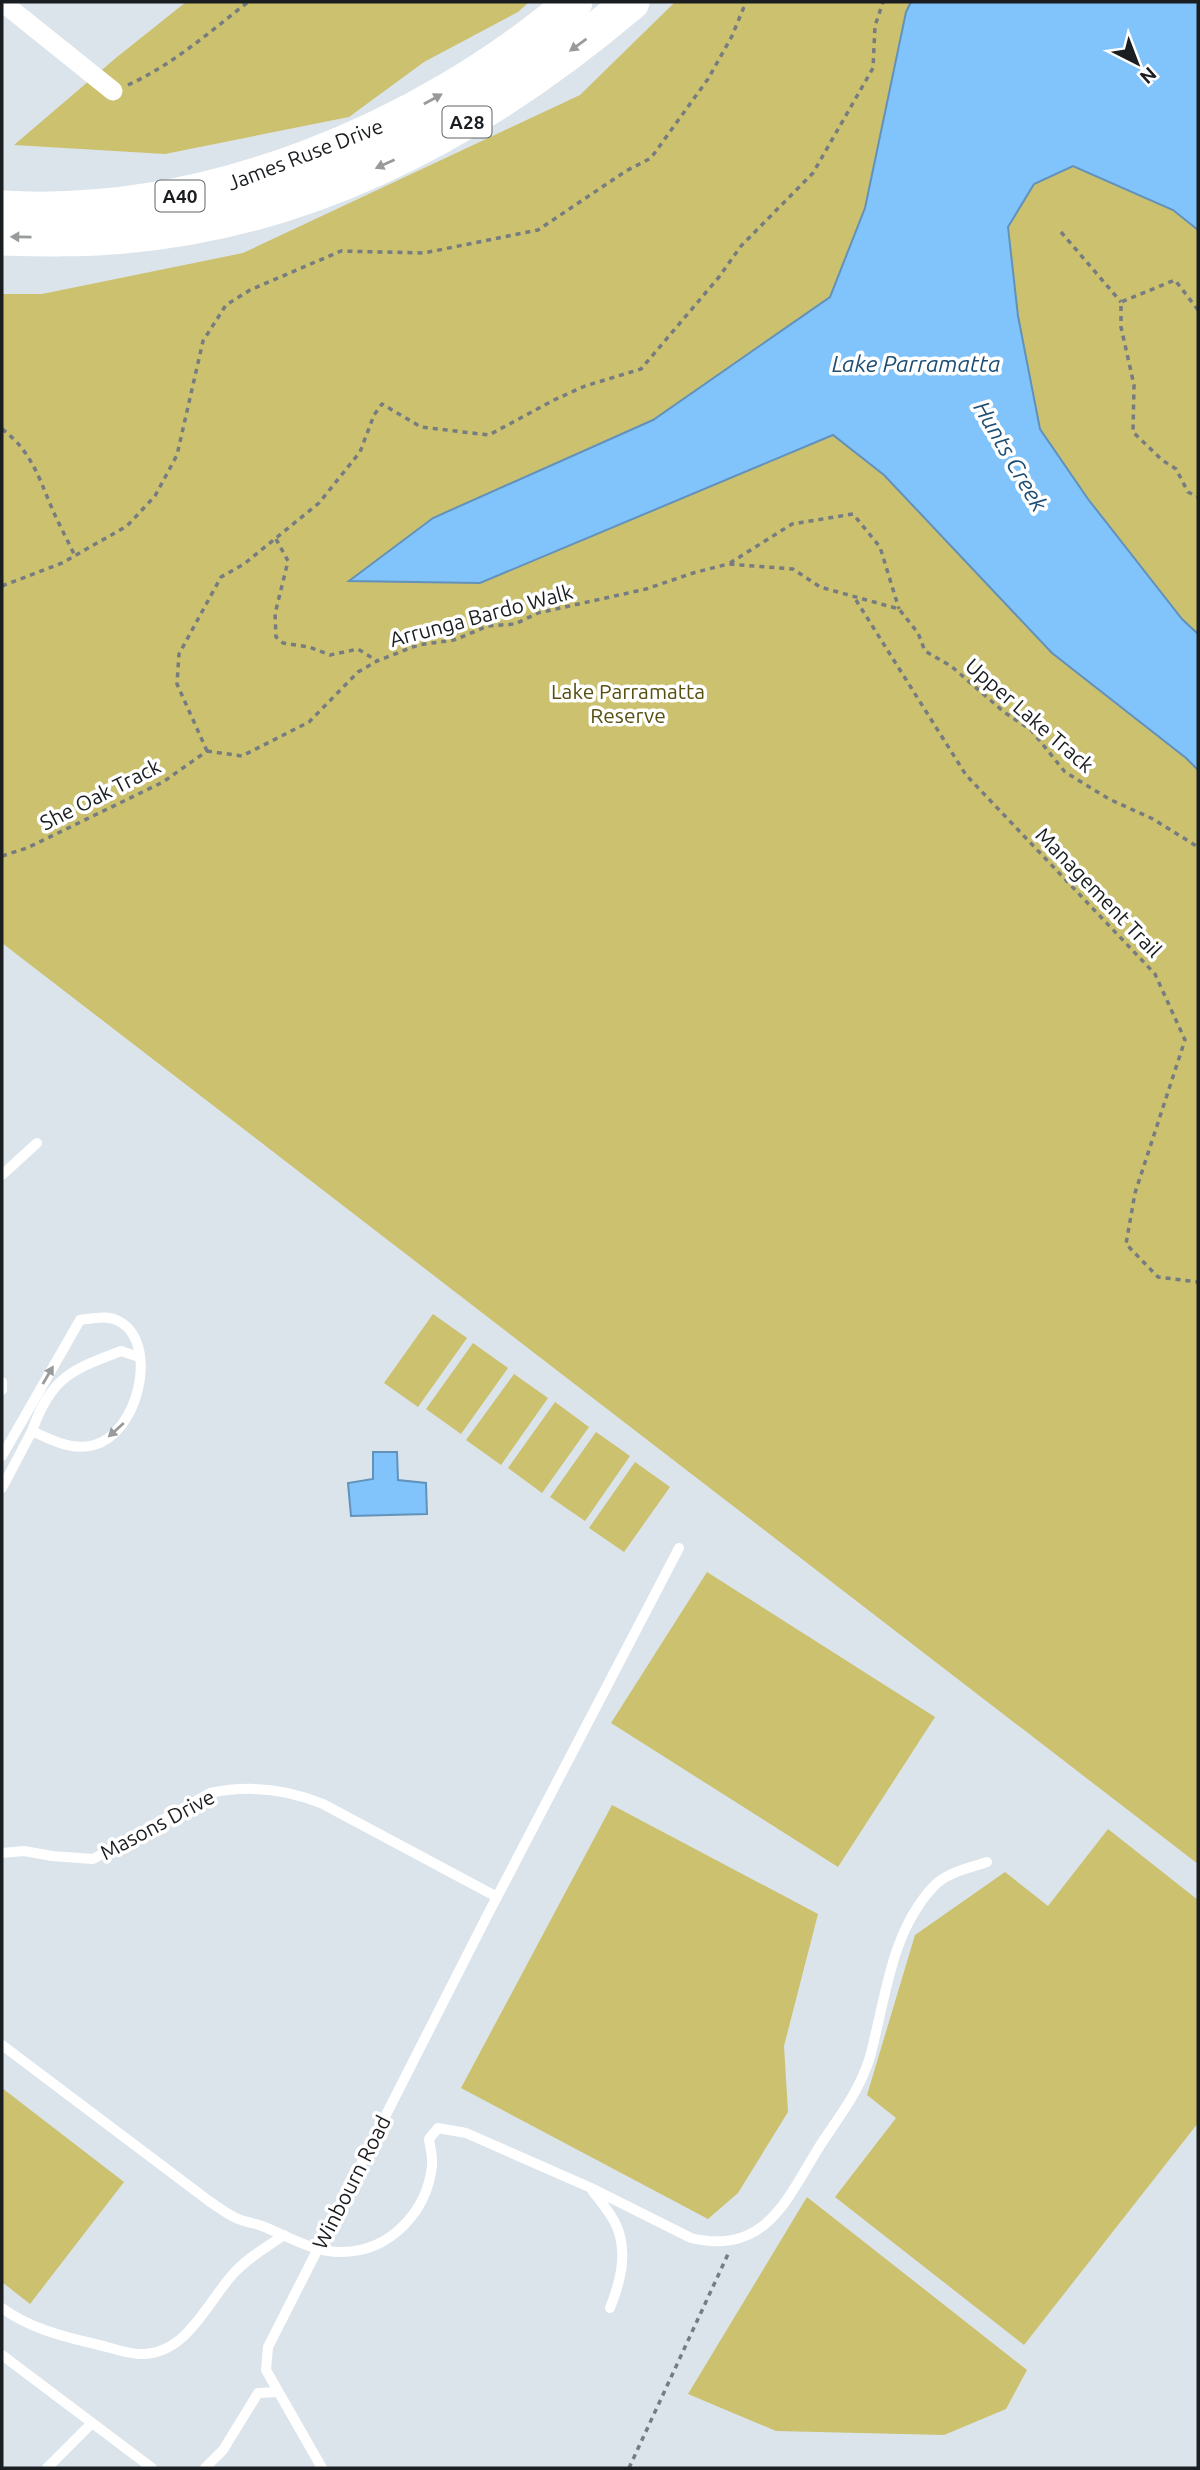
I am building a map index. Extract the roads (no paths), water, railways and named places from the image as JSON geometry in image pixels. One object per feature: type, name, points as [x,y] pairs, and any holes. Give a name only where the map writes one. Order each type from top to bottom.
[{"type":"highway","name":"James Ruse Drive","points":[[2,209],[108,205],[175,197],[261,175],[390,123],[506,54],[574,2]]},
{"type":"highway","name":"James Ruse Drive","points":[[2,237],[124,235],[203,223],[281,204],[348,181],[411,152],[468,121],[586,40],[631,2]]},
{"type":"highway","name":"A28","points":[[2,186],[143,183],[204,174],[307,147],[349,140]]},
{"type":"highway","name":"A28","points":[[2,261],[28,262],[91,257],[151,245],[281,204]]},
{"type":"street","points":[[2,2],[113,92]]},
{"type":"lane","points":[[2,1175],[37,1143]]},
{"type":"lane","points":[[2,1456],[80,1320],[104,1317],[122,1323],[131,1331],[141,1373],[135,1404],[120,1430],[95,1445],[77,1446],[52,1442],[32,1431]]},
{"type":"lane","points":[[2,1488],[32,1431],[40,1408],[55,1384],[71,1371],[121,1351],[139,1357]]},
{"type":"lane","points":[[2,1382],[2,1390]]},
{"type":"lane","name":"Winbourn Road","points":[[322,2468],[266,2370],[268,2347],[497,1896],[679,1548]]},
{"type":"lane","name":"Masons Drive","points":[[2,1853],[24,1851],[93,1859],[210,1793],[229,1788],[272,1790],[298,1794],[323,1804],[497,1896]]},
{"type":"lane","points":[[2,2045],[209,2201],[237,2219],[317,2249],[345,2252],[369,2246],[394,2234],[413,2217],[426,2191],[433,2164],[429,2139],[438,2128],[466,2133],[589,2187],[691,2238],[708,2242],[735,2240],[758,2229],[780,2212],[851,2100],[867,2067],[898,1942],[916,1909],[936,1884],[959,1871],[987,1862]]},
{"type":"lane","points":[[589,2187],[617,2226],[622,2253],[621,2280],[610,2308]]},
{"type":"lane","points":[[2,2308],[23,2321],[64,2337],[139,2354],[160,2350],[176,2344],[187,2334],[234,2273],[284,2235]]},
{"type":"lane","points":[[2,2355],[152,2468]]},
{"type":"lane","points":[[205,2468],[223,2449],[258,2393],[278,2392]]},
{"type":"lane","points":[[47,2468],[91,2424]]},
{"type":"water","name":"Lake Parramatta","points":[[911,2],[1198,2],[1198,230],[1173,210],[1073,166],[1034,184],[1008,227],[1018,316],[1040,429],[1088,499],[1182,619],[1198,634],[1198,770],[1052,653],[884,475],[833,435],[480,583],[349,581],[433,518],[653,420],[830,297],[865,208],[906,12]]},
{"type":"water","points":[[373,1452],[397,1452],[398,1480],[426,1483],[427,1514],[351,1516],[348,1483],[373,1479]]},
{"type":"water label","name":"Hunts Creek","points":[[1011,456]]},
{"type":"park label","name":"Lake Parramatta Reserve","points":[[628,703]]}]
